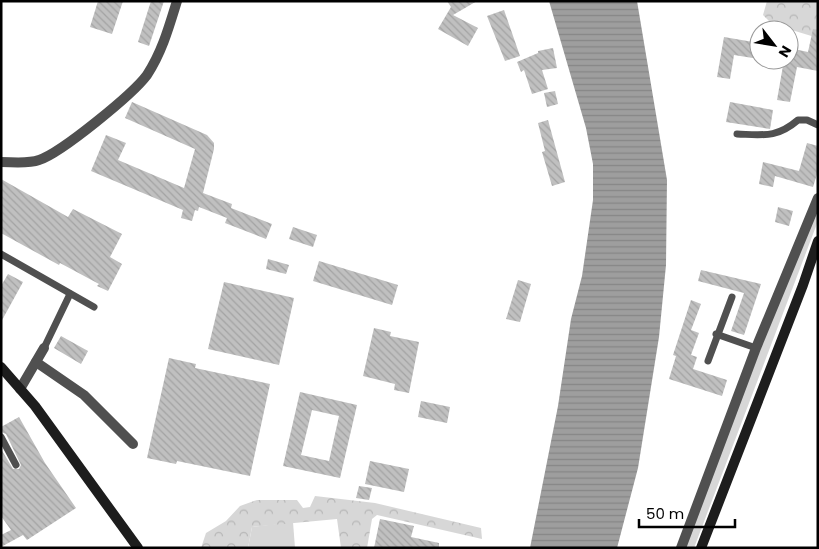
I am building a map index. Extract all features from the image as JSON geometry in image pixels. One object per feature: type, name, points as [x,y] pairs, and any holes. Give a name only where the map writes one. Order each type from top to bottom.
[{"type":"street","points":[[1,162],[39,161],[94,124],[122,99],[146,77],[163,46],[177,1]]},
{"type":"street","points":[[681,548],[756,348],[818,198]]},
{"type":"street","points":[[701,548],[803,285],[818,241]]},
{"type":"street","points":[[20,389],[44,348]]},
{"type":"street","points":[[36,362],[84,395],[133,444]]},
{"type":"street","points":[[1,367],[20,389],[138,548]]},
{"type":"lane","points":[[737,134],[769,135],[784,132],[798,120],[807,120],[818,125]]},
{"type":"lane","points":[[1,254],[94,307]]},
{"type":"lane","points":[[44,348],[70,294]]},
{"type":"lane","points":[[708,361],[716,334],[732,297]]},
{"type":"lane","points":[[716,334],[756,348]]},
{"type":"lane","points":[[1,438],[16,465]]},
{"type":"green space","points":[[767,1],[818,1],[818,38],[799,32],[799,20],[768,20],[763,15]]},
{"type":"green space","points":[[818,202],[818,221],[694,548],[683,548]]},
{"type":"green space","points":[[315,496],[375,503],[481,528],[482,539],[377,515],[372,519],[367,548],[341,548],[337,519],[252,527],[248,548],[201,548],[206,533],[226,521],[240,506],[257,500],[297,500],[303,508],[310,507]]},
{"type":"green space","points":[[293,522],[295,548],[248,548],[252,527]]},
{"type":"shaded area","points":[[549,1],[637,1],[667,180],[666,265],[659,337],[638,468],[617,548],[530,548],[558,406],[571,319],[582,276],[593,200],[593,164],[586,128]]},
{"type":"building","points":[[98,1],[123,1],[112,34],[90,27]]},
{"type":"building","points":[[151,1],[164,1],[149,46],[138,42]]},
{"type":"building","points":[[447,1],[477,1],[453,15],[478,28],[468,46],[438,29],[451,7]]},
{"type":"building","points":[[504,10],[520,56],[505,61],[487,16]]},
{"type":"building","points":[[813,29],[818,30],[818,71],[799,67],[799,50],[808,52]]},
{"type":"building","points":[[724,37],[749,41],[749,57],[734,55],[730,79],[717,77]]},
{"type":"building","points":[[553,48],[557,68],[542,70],[548,89],[532,94],[524,70],[521,72],[517,62],[538,53],[538,51]]},
{"type":"building","points":[[782,70],[796,70],[790,102],[777,100]]},
{"type":"building","points":[[555,91],[558,104],[547,107],[544,93]]},
{"type":"building","points":[[132,102],[207,135],[214,143],[214,149],[203,193],[232,204],[231,208],[272,224],[266,239],[225,223],[227,218],[199,207],[198,211],[195,210],[192,221],[181,218],[183,210],[91,171],[106,135],[126,143],[118,160],[184,188],[195,149],[125,118]]},
{"type":"building","points":[[730,102],[773,110],[770,129],[726,122]]},
{"type":"building","points":[[548,120],[565,182],[552,186],[542,152],[545,151],[538,123]]},
{"type":"building","points":[[807,143],[818,146],[818,171],[813,187],[775,176],[773,187],[759,184],[763,162],[799,171]]},
{"type":"building","points":[[1,179],[68,217],[73,209],[122,234],[110,257],[122,264],[108,291],[97,286],[99,284],[60,263],[59,265],[1,233]]},
{"type":"building","points":[[778,207],[793,211],[789,226],[775,222]]},
{"type":"building","points":[[293,227],[317,235],[313,247],[289,239]]},
{"type":"building","points":[[268,259],[289,265],[286,274],[266,269]]},
{"type":"building","points":[[319,261],[398,285],[392,305],[313,281]]},
{"type":"building","points":[[701,270],[761,284],[744,335],[731,331],[744,293],[698,281]]},
{"type":"building","points":[[8,274],[23,282],[1,322],[1,286]]},
{"type":"building","points":[[518,280],[531,284],[520,322],[506,319]]},
{"type":"building","points":[[224,282],[294,298],[279,365],[208,349]]},
{"type":"building","points":[[691,300],[701,304],[691,330],[699,333],[691,355],[697,357],[693,369],[727,380],[722,396],[669,379],[676,356],[673,355]]},
{"type":"building","points":[[374,328],[391,332],[390,336],[419,342],[409,393],[394,390],[395,384],[363,376]]},
{"type":"building","points":[[61,336],[88,351],[81,364],[54,348]]},
{"type":"building","points":[[169,358],[196,364],[195,368],[270,384],[250,476],[177,461],[176,464],[147,458]]},
{"type":"building","points":[[300,392],[357,405],[340,478],[283,466]],"holes":[[[312,410],[339,416],[329,461],[301,455]]]},
{"type":"building","points":[[421,401],[450,407],[447,423],[418,417]]},
{"type":"building","points":[[19,417],[45,463],[76,508],[27,540],[23,535],[1,547],[1,535],[11,530],[1,516],[1,449],[13,469],[19,469],[21,465],[6,434],[1,432],[1,427]]},
{"type":"building","points":[[370,461],[409,469],[404,492],[365,484]]},
{"type":"building","points":[[359,486],[372,488],[369,500],[356,498]]},
{"type":"building","points":[[380,519],[414,526],[411,537],[439,543],[439,548],[374,548]]}]
